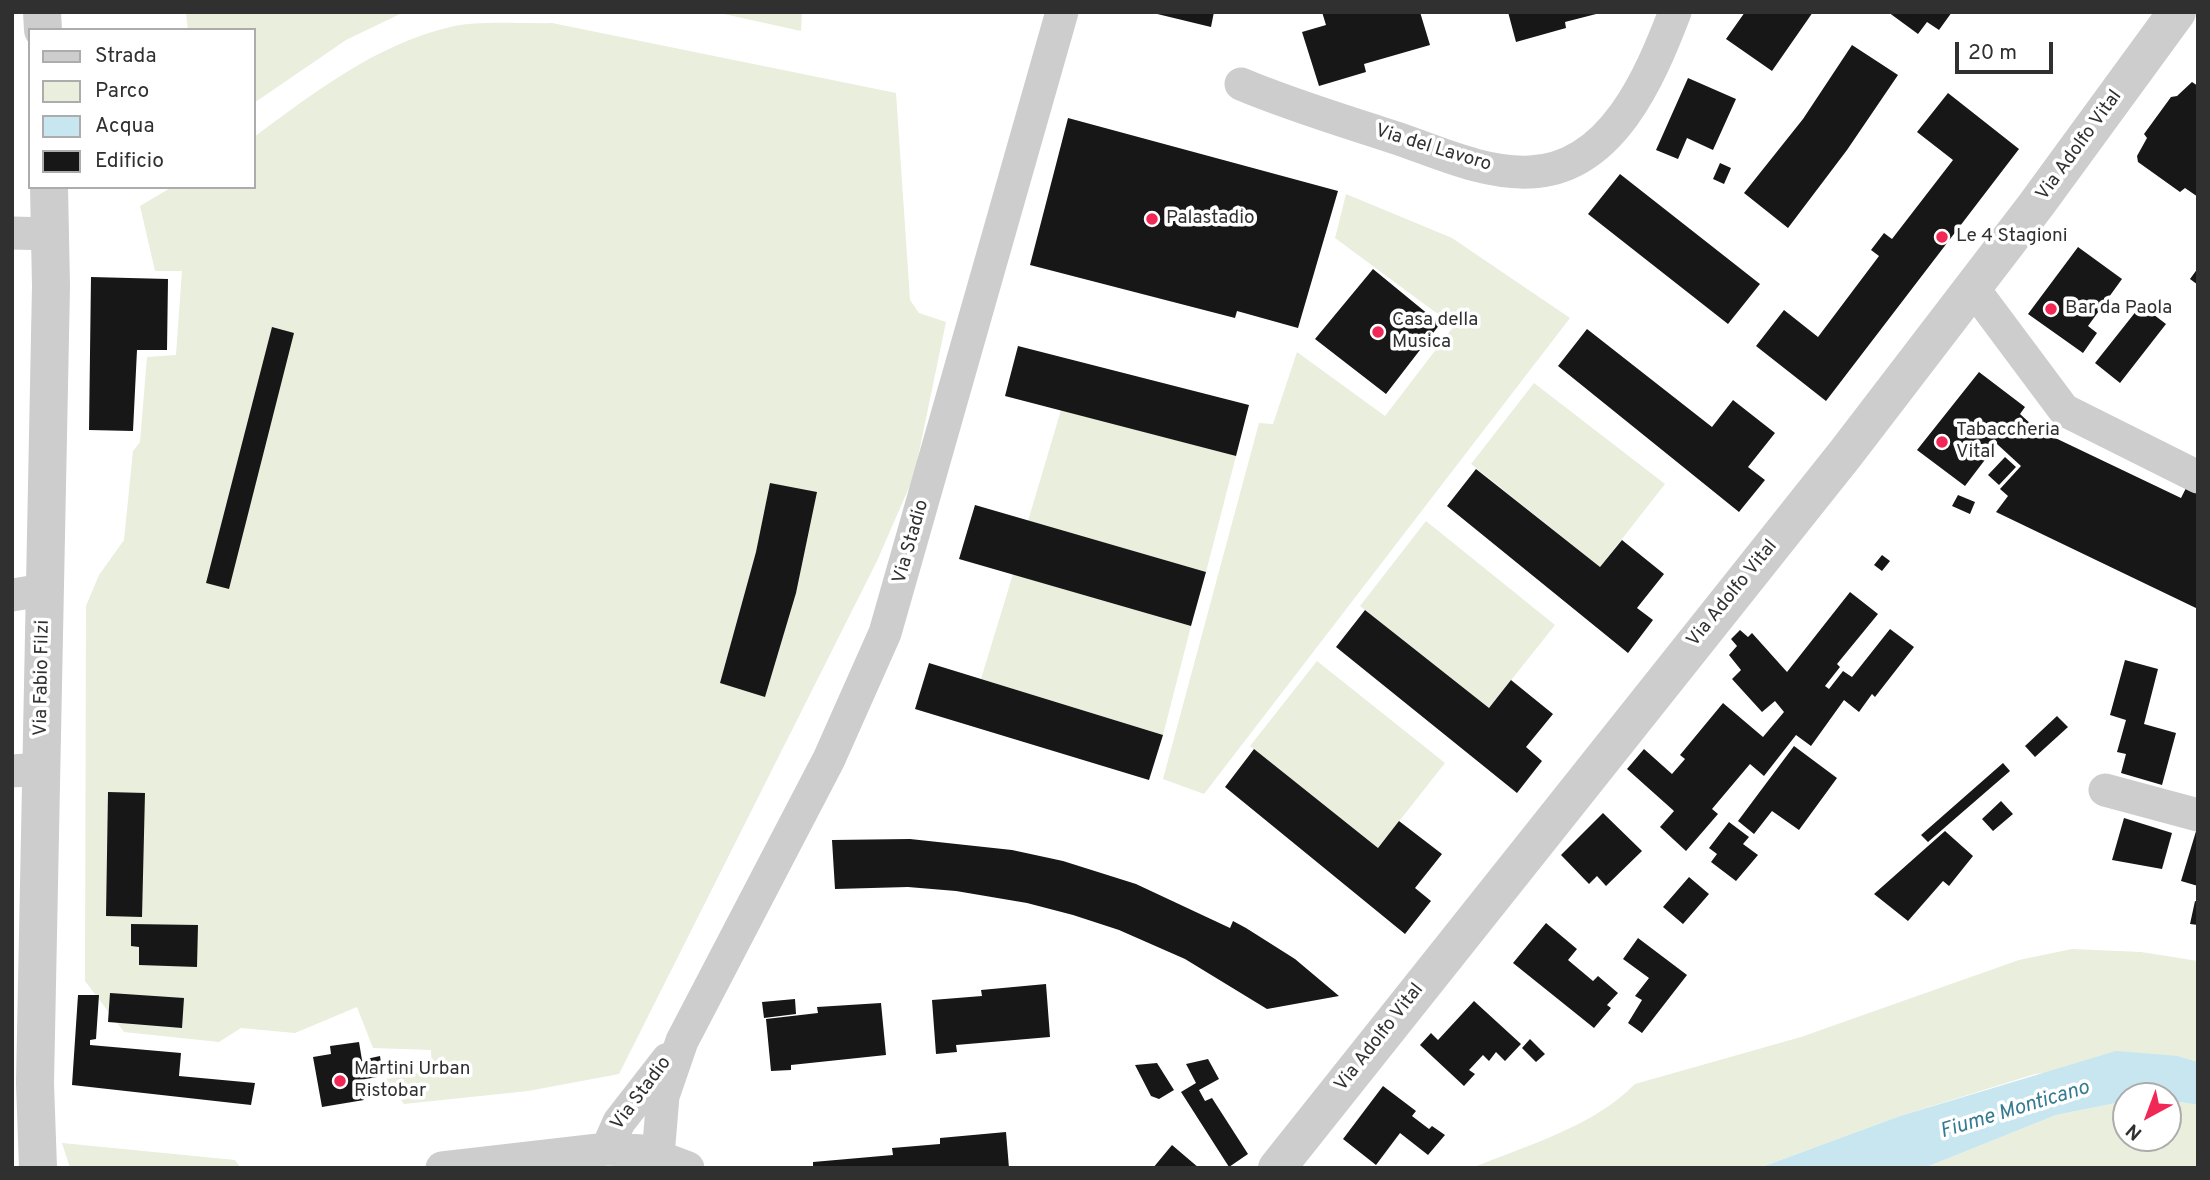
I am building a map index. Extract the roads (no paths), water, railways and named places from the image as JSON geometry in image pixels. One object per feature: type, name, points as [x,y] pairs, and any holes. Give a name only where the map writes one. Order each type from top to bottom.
[{"type":"street","name":"Via Stadio","points":[[662,1160],[663,1096],[682,1041],[830,759],[885,633],[1062,12]]},
{"type":"street","name":"Via del Lavoro","points":[[1241,84],[1466,162],[1505,170],[1550,170],[1570,163],[1588,151],[1625,113],[1658,57],[1675,12]]},
{"type":"street","name":"Via Adolfo Vital","points":[[1277,1168],[1973,288],[2177,12]]},
{"type":"street","name":"Via Fabio Filzi","points":[[38,1168],[27,770],[28,593],[50,234],[49,189]]},
{"type":"street","points":[[12,233],[50,234]]},
{"type":"street","points":[[1973,288],[2064,410],[2198,477]]},
{"type":"street","points":[[2105,790],[2198,815]]},
{"type":"street","name":"Via Stadio","points":[[607,1149],[619,1122],[682,1041]]},
{"type":"street","points":[[442,1168],[607,1149],[662,1160]]},
{"type":"water","name":"Fiume Monticano","points":[[2116,1051],[2178,1056],[2198,1062],[2198,1105],[2182,1102],[2182,1082],[2112,1082],[2112,1104],[2056,1115],[1924,1168],[1759,1168],[1900,1116]]},
{"type":"place","name":"Palastadio","points":[[1152,219]]},
{"type":"place","name":"Le 4 Stagioni","points":[[1942,237]]},
{"type":"place","name":"Bar da Paola","points":[[2051,309]]},
{"type":"place","name":"Casa della Musica","points":[[1378,332]]},
{"type":"place","name":"Tabaccheria Vital","points":[[1942,442]]},
{"type":"place","name":"Martini Urban Ristobar","points":[[340,1081]]}]
